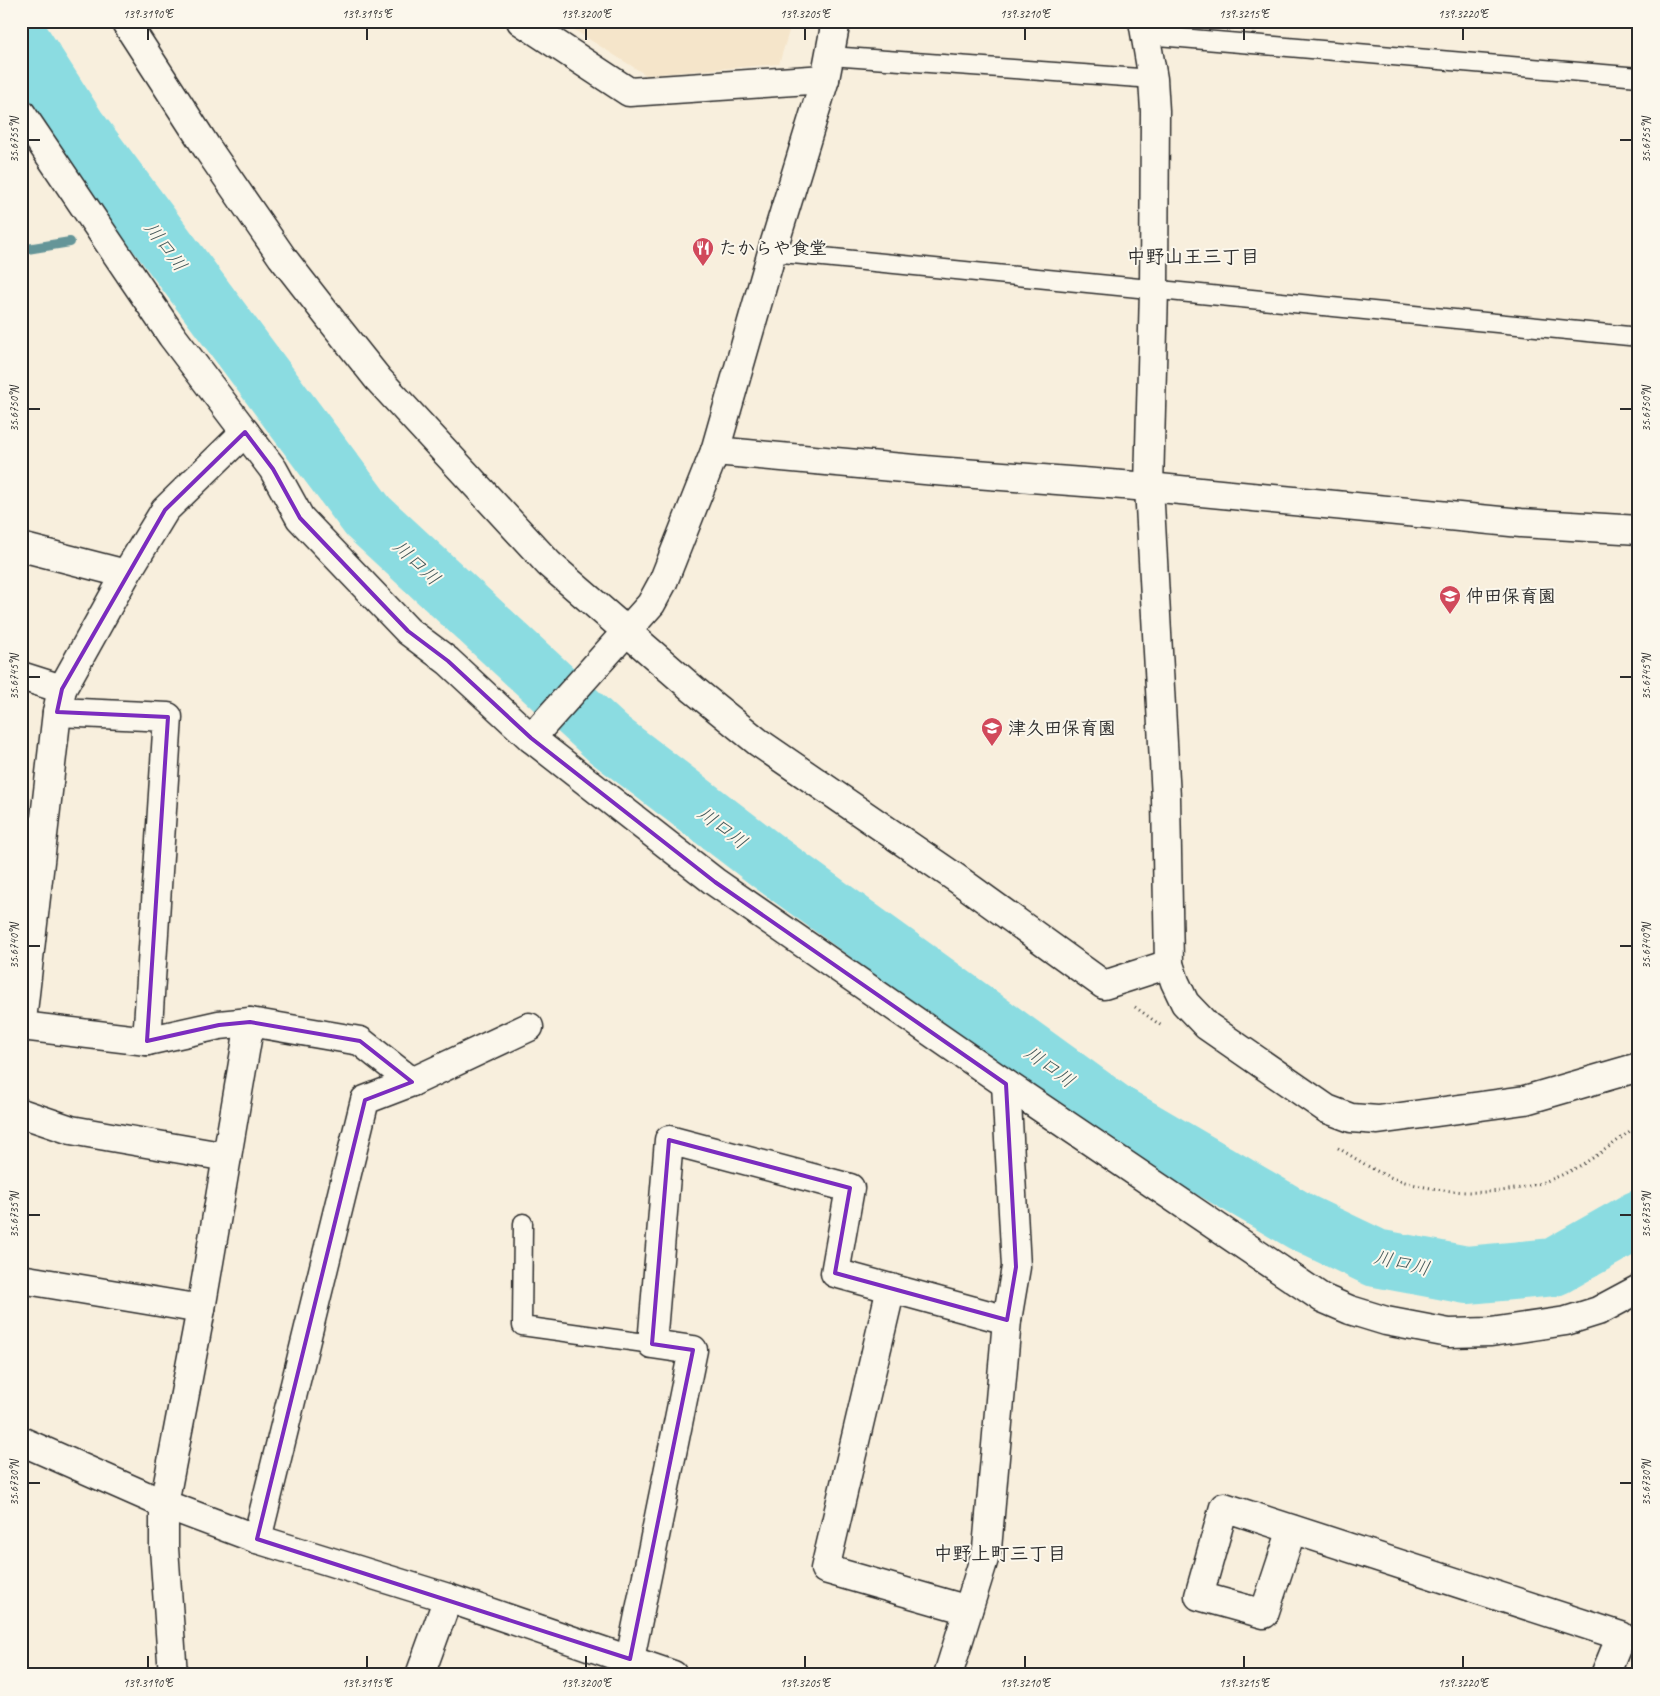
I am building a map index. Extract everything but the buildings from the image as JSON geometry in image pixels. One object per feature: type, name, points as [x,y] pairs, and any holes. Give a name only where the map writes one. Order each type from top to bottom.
[{"type":"street","points":[[125,21],[207,148],[282,257],[378,379],[549,564],[622,635],[758,742],[956,878],[1104,985],[1169,964]]},
{"type":"street","points":[[521,21],[629,92],[827,68]]},
{"type":"street","points":[[534,734],[650,604],[663,582],[715,451],[827,68],[836,21]]},
{"type":"street","points":[[1145,28],[1153,79],[1155,111],[1154,289],[1149,487],[1166,798],[1169,964],[1175,982],[1185,1002],[1207,1026],[1327,1110],[1351,1118],[1378,1120],[1525,1100],[1639,1067]]},
{"type":"street","points":[[21,113],[107,243],[172,336],[273,469],[300,518],[408,631],[448,661],[715,882],[1006,1084],[1314,1292],[1350,1310],[1386,1321],[1449,1333],[1491,1332],[1566,1321],[1598,1311],[1639,1289]]},
{"type":"street","points":[[245,432],[165,510],[126,574],[59,701],[22,1027],[147,1041],[219,1024],[250,1022],[360,1041],[412,1082]]},
{"type":"street","points":[[715,451],[1149,487],[1521,523],[1639,530]]},
{"type":"street","points":[[21,547],[126,574]]},
{"type":"street","points":[[21,676],[59,701],[168,717],[147,1041]]},
{"type":"street","points":[[173,1675],[164,1548],[164,1504],[201,1309],[250,1022]]},
{"type":"street","points":[[257,1539],[365,1100],[412,1082],[529,1027]]},
{"type":"street","points":[[948,1675],[987,1549],[1007,1320],[1016,1267],[1006,1084]]},
{"type":"street","points":[[21,1113],[71,1130],[227,1157]]},
{"type":"street","points":[[630,1659],[694,1350],[652,1344],[669,1140],[850,1188],[835,1273],[1007,1320]]},
{"type":"street","points":[[21,1279],[201,1309]]},
{"type":"street","points":[[891,1288],[825,1570],[968,1610]]},
{"type":"street","points":[[21,1441],[164,1504],[257,1539],[448,1598],[673,1675]]},
{"type":"street","points":[[1292,1529],[1621,1636],[1606,1675]]},
{"type":"street","points":[[420,1675],[448,1598]]},
{"type":"lane","points":[[1145,28],[1639,77]]},
{"type":"lane","points":[[827,68],[1153,79]]},
{"type":"lane","points":[[772,252],[1639,337]]},
{"type":"lane","points":[[523,1223],[522,1326],[652,1344]]},
{"type":"highlighted area","points":[[245,432],[273,469],[300,518],[408,631],[448,661],[531,738],[715,882],[1006,1084],[1016,1267],[1007,1320],[835,1273],[850,1188],[669,1140],[652,1344],[693,1350],[630,1659],[257,1539],[365,1100],[412,1082],[360,1041],[250,1022],[219,1025],[147,1041],[168,717],[57,712],[62,689],[165,510]]},
{"type":"shaded area","points":[[560,21],[792,21],[779,64],[646,75]]},
{"type":"waterway","name":"川口川","points":[[21,40],[77,127],[368,517],[608,739],[770,863],[1115,1113],[1303,1223],[1376,1258],[1467,1275],[1554,1267],[1639,1219]]},
{"type":"waterway","points":[[21,250],[70,242]]},
{"type":"place","name":"たからや食堂","points":[[703,267]]},
{"type":"place","name":"仲田保育園","points":[[1450,615]]},
{"type":"place","name":"津久田保育園","points":[[992,747]]},
{"type":"district","name":"中野山王三丁目","points":[[1193,256]]},
{"type":"district","name":"中野上町三丁目","points":[[1000,1553]]}]
